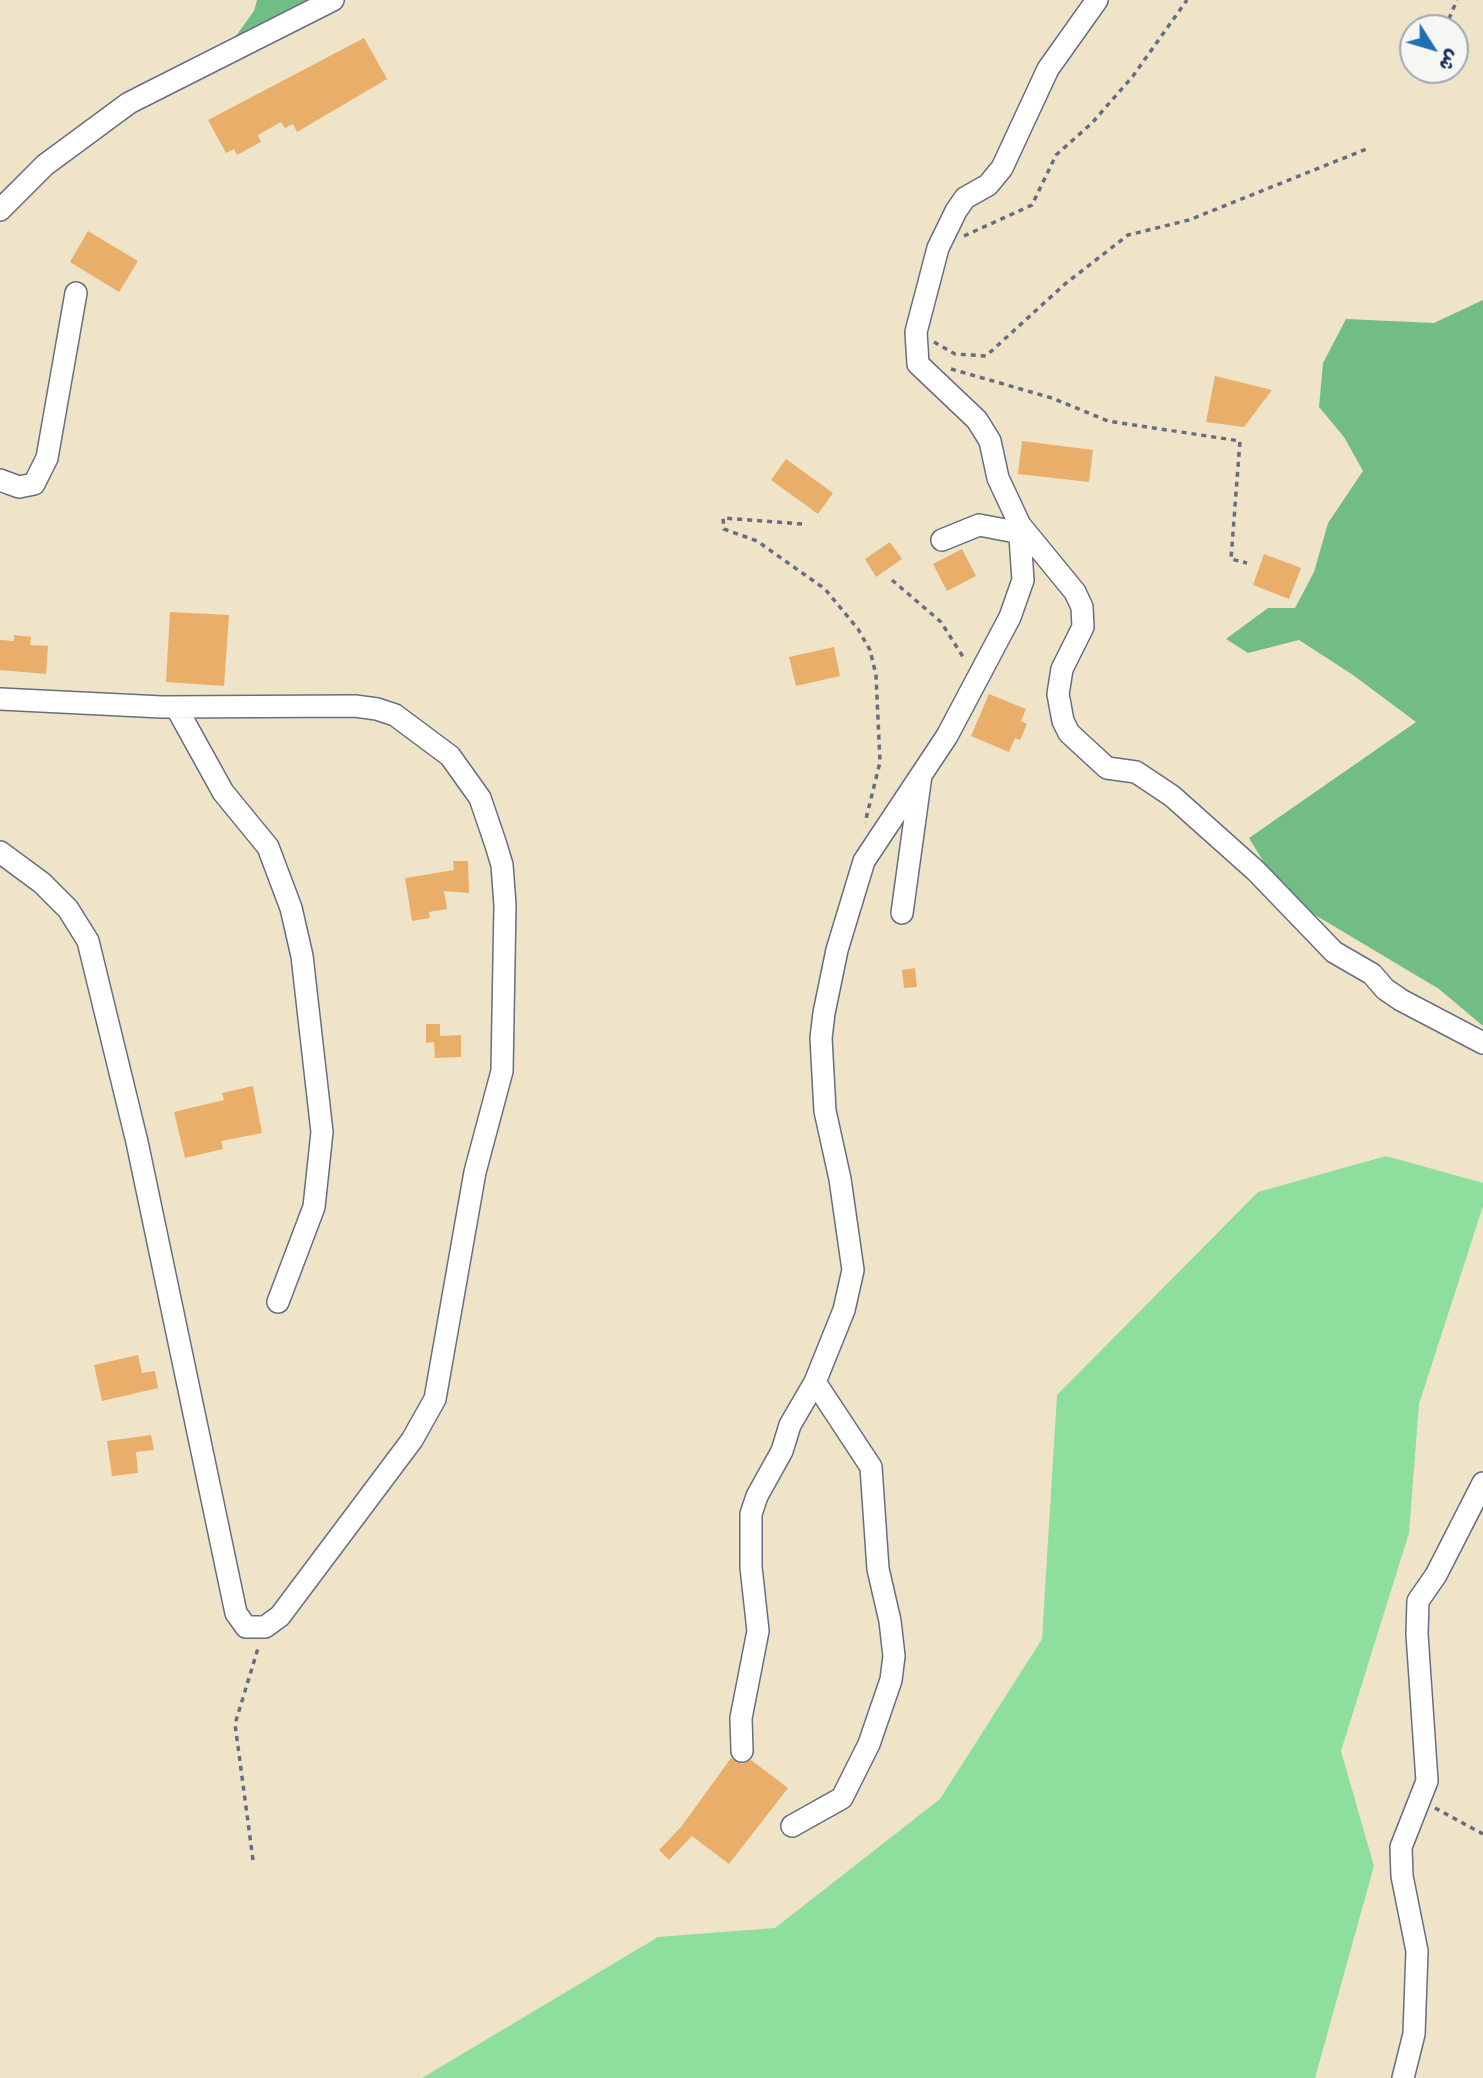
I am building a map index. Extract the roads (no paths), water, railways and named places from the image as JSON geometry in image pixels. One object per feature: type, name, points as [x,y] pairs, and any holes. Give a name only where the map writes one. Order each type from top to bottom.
[{"type":"street","points":[[0,210],[45,165],[129,103],[333,0]]},
{"type":"street","points":[[1097,0],[1048,69],[1002,168],[988,185],[964,198],[938,248],[916,331],[918,365],[977,420],[990,441],[998,478],[1020,528],[1075,592],[1082,607],[1083,627],[1062,668],[1058,694],[1062,721],[1069,733],[1107,768],[1136,772],[1172,796],[1255,871],[1334,952],[1372,974],[1385,989],[1401,1000],[1483,1043]]},
{"type":"street","points":[[0,480],[19,487],[34,484],[47,458],[76,293]]},
{"type":"street","points":[[942,540],[979,525],[1020,528]]},
{"type":"street","points":[[742,1751],[741,1717],[758,1630],[751,1578],[751,1514],[757,1496],[782,1451],[790,1425],[815,1382],[844,1310],[853,1270],[841,1178],[825,1111],[821,1038],[837,950],[864,861],[947,736],[1021,591],[1024,564],[1020,528]]},
{"type":"street","points":[[0,698],[176,707],[355,706],[395,715],[436,743],[471,783],[489,820],[502,865],[505,905],[502,1070],[475,1172],[435,1399],[412,1440],[280,1616],[265,1627],[246,1627],[236,1613],[137,1142],[88,940],[80,924],[48,890],[0,852]]},
{"type":"street","points":[[176,707],[223,792],[268,847],[291,908],[302,956],[322,1132],[314,1206],[278,1302]]},
{"type":"street","points":[[902,913],[921,773]]},
{"type":"street","points":[[792,1826],[842,1798],[869,1744],[891,1680],[894,1656],[878,1569],[871,1467],[815,1382]]},
{"type":"street","points":[[1404,2078],[1414,2034],[1417,1951],[1402,1876],[1401,1847],[1408,1823],[1427,1781],[1417,1634],[1418,1601],[1436,1574],[1483,1483]]}]
